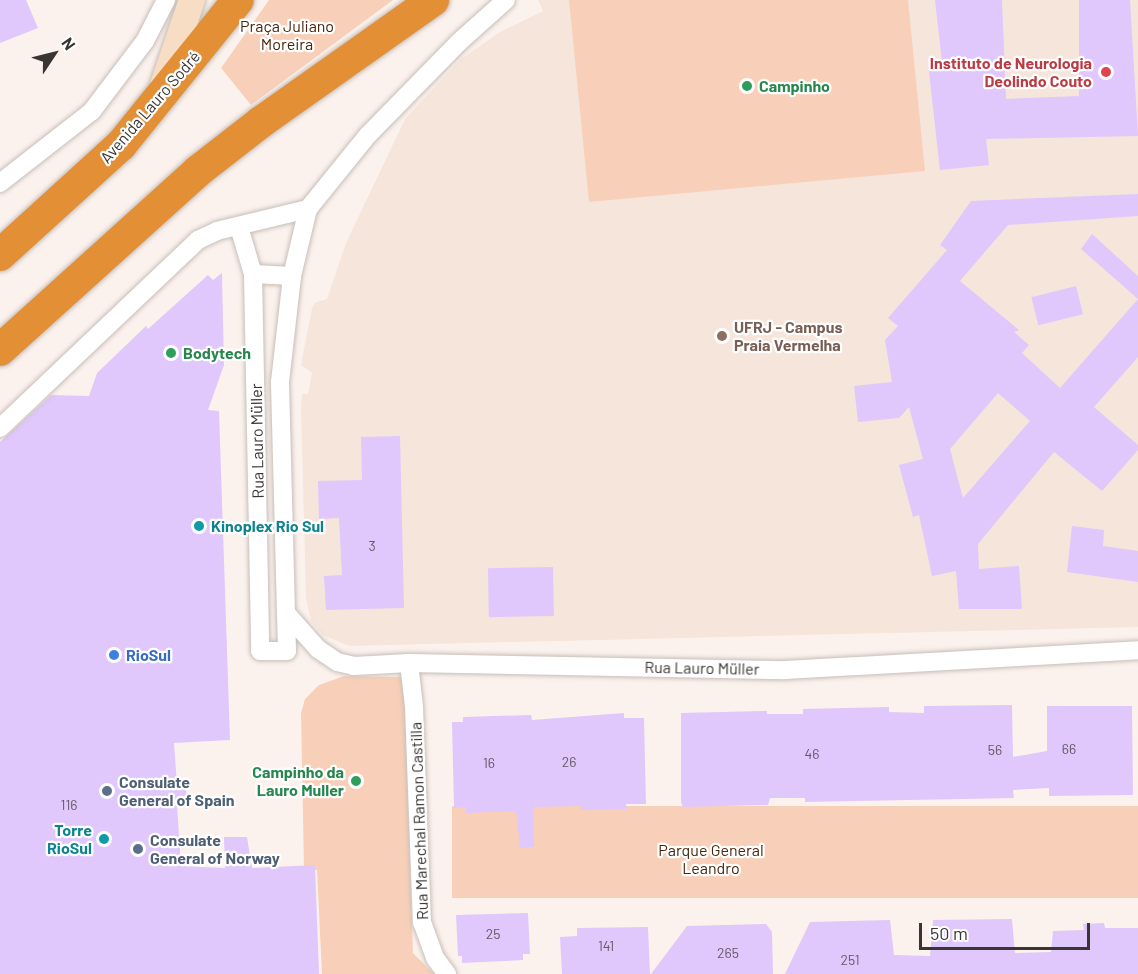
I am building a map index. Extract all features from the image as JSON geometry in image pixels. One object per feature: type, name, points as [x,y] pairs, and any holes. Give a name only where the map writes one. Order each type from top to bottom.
[{"type":"highway","name":"Avenida Lauro Sodré","points":[[0,255],[69,195],[121,145],[238,0]]},
{"type":"highway","points":[[0,350],[133,227],[261,122],[433,0]]},
{"type":"highway","points":[[0,229],[69,195]]},
{"type":"street","points":[[0,183],[92,111],[145,41],[166,0]]},
{"type":"street","points":[[159,96],[192,0]]},
{"type":"street","name":"Rua Lauro Müller","points":[[239,227],[253,274],[260,651],[287,651],[281,414],[282,349],[292,276],[308,210],[368,135],[459,42],[506,0]]},
{"type":"street","points":[[0,428],[181,253],[207,234],[308,210]]},
{"type":"street","points":[[253,274],[292,276]]},
{"type":"street","points":[[257,416],[281,414]]},
{"type":"street","name":"Rua Lauro Müller","points":[[286,613],[318,649],[337,662],[354,666],[409,663],[785,670],[1138,650]]},
{"type":"street","name":"Rua Marechal Ramon Castilla","points":[[409,663],[414,707],[422,922],[435,958],[447,974]]},
{"type":"shaded area","name":"UFRJ - Campus Praia Vermelha","points":[[538,0],[1138,0],[1138,627],[349,646],[323,635],[311,621],[306,598],[301,409],[302,394],[308,394],[312,373],[301,365],[312,308],[316,302],[327,299],[346,243],[405,119],[461,59],[500,32],[543,11]]},
{"type":"green space","name":"Praça Juliano Moreira","points":[[269,0],[393,0],[251,105],[221,68]]},
{"type":"green space","name":"Campinho","points":[[569,0],[908,0],[925,171],[589,202]]},
{"type":"green space","points":[[344,676],[404,677],[413,953],[434,974],[322,974],[317,870],[304,870],[301,713],[305,699],[319,685]]},
{"type":"green space","name":"Parque General Leandro","points":[[452,806],[1138,806],[1138,898],[452,898]]},
{"type":"building","points":[[0,0],[26,0],[38,28],[0,43]]},
{"type":"building","name":"Instituto de Neurologia Deolindo Couto","points":[[935,0],[1002,0],[1006,99],[1079,96],[1079,0],[1130,0],[1138,136],[986,139],[989,165],[940,170],[928,63],[942,62]]},
{"type":"building","points":[[1138,194],[1138,216],[1008,225],[960,281],[1019,330],[1014,332],[1029,345],[1022,353],[1060,388],[1138,299],[1138,357],[1094,407],[1138,445],[1138,450],[1102,491],[1054,452],[978,544],[979,569],[1019,566],[1022,609],[959,609],[956,571],[932,576],[919,515],[913,517],[899,465],[923,459],[909,407],[899,418],[858,422],[854,386],[892,382],[885,340],[898,326],[888,318],[947,250],[940,245],[971,201]],"holes":[[[998,393],[1030,421],[963,498],[950,449]]]},
{"type":"building","points":[[1092,234],[1138,276],[1138,299],[1081,249]]},
{"type":"building","name":"RioSul","points":[[222,273],[224,365],[208,410],[219,411],[230,740],[174,743],[177,785],[186,784],[187,804],[177,805],[181,866],[225,868],[224,837],[247,837],[252,868],[315,865],[319,974],[0,974],[0,442],[51,395],[89,396],[97,373],[146,326],[148,329],[208,275],[213,280]]},
{"type":"building","points":[[1076,286],[1083,314],[1038,325],[1031,297]]},
{"type":"building","points":[[400,436],[404,608],[326,610],[324,576],[342,575],[339,518],[319,519],[318,481],[362,480],[361,437]]},
{"type":"building","points":[[1072,526],[1104,530],[1103,546],[1138,551],[1138,582],[1067,572]]},
{"type":"building","points":[[553,567],[554,616],[489,617],[488,568]]},
{"type":"building","points":[[1012,705],[1013,757],[1047,751],[1047,706],[1132,706],[1133,795],[1049,796],[1049,788],[1013,790],[1014,798],[805,802],[805,798],[770,798],[768,805],[683,807],[681,802],[681,713],[767,711],[767,714],[803,714],[803,709],[889,707],[889,712],[924,713],[924,706]]},
{"type":"building","points":[[624,713],[624,718],[644,718],[646,804],[626,804],[627,809],[581,810],[581,806],[533,807],[534,847],[520,848],[516,811],[466,813],[466,807],[454,808],[452,722],[463,722],[463,717],[531,715],[532,720]]},
{"type":"building","points":[[528,913],[530,954],[523,954],[523,960],[462,963],[462,956],[458,956],[456,915]]},
{"type":"building","points":[[1012,919],[1015,953],[1051,952],[1053,931],[1084,930],[1083,924],[1104,923],[1105,928],[1138,928],[1138,974],[785,974],[810,922],[890,920],[894,955],[930,956],[933,920]]},
{"type":"building","points":[[766,924],[772,932],[773,974],[651,974],[687,926]]},
{"type":"building","points":[[648,927],[650,974],[562,974],[560,937],[577,936],[577,928]]},
{"type":"place","name":"Instituto de Neurologia Deolindo Couto","points":[[1106,72]]},
{"type":"place","name":"Campinho","points":[[747,86]]},
{"type":"place","name":"UFRJ - Campus Praia Vermelha","points":[[722,336]]},
{"type":"place","name":"Bodytech","points":[[171,353]]},
{"type":"place","name":"Kinoplex Rio Sul","points":[[199,526]]},
{"type":"place","name":"RioSul","points":[[114,655]]},
{"type":"place","name":"Campinho da Lauro Muller","points":[[356,781]]},
{"type":"place","name":"Consulate General of Spain","points":[[107,791]]},
{"type":"place","name":"Torre RioSul","points":[[104,839]]},
{"type":"place","name":"Consulate General of Norway","points":[[138,849]]}]
